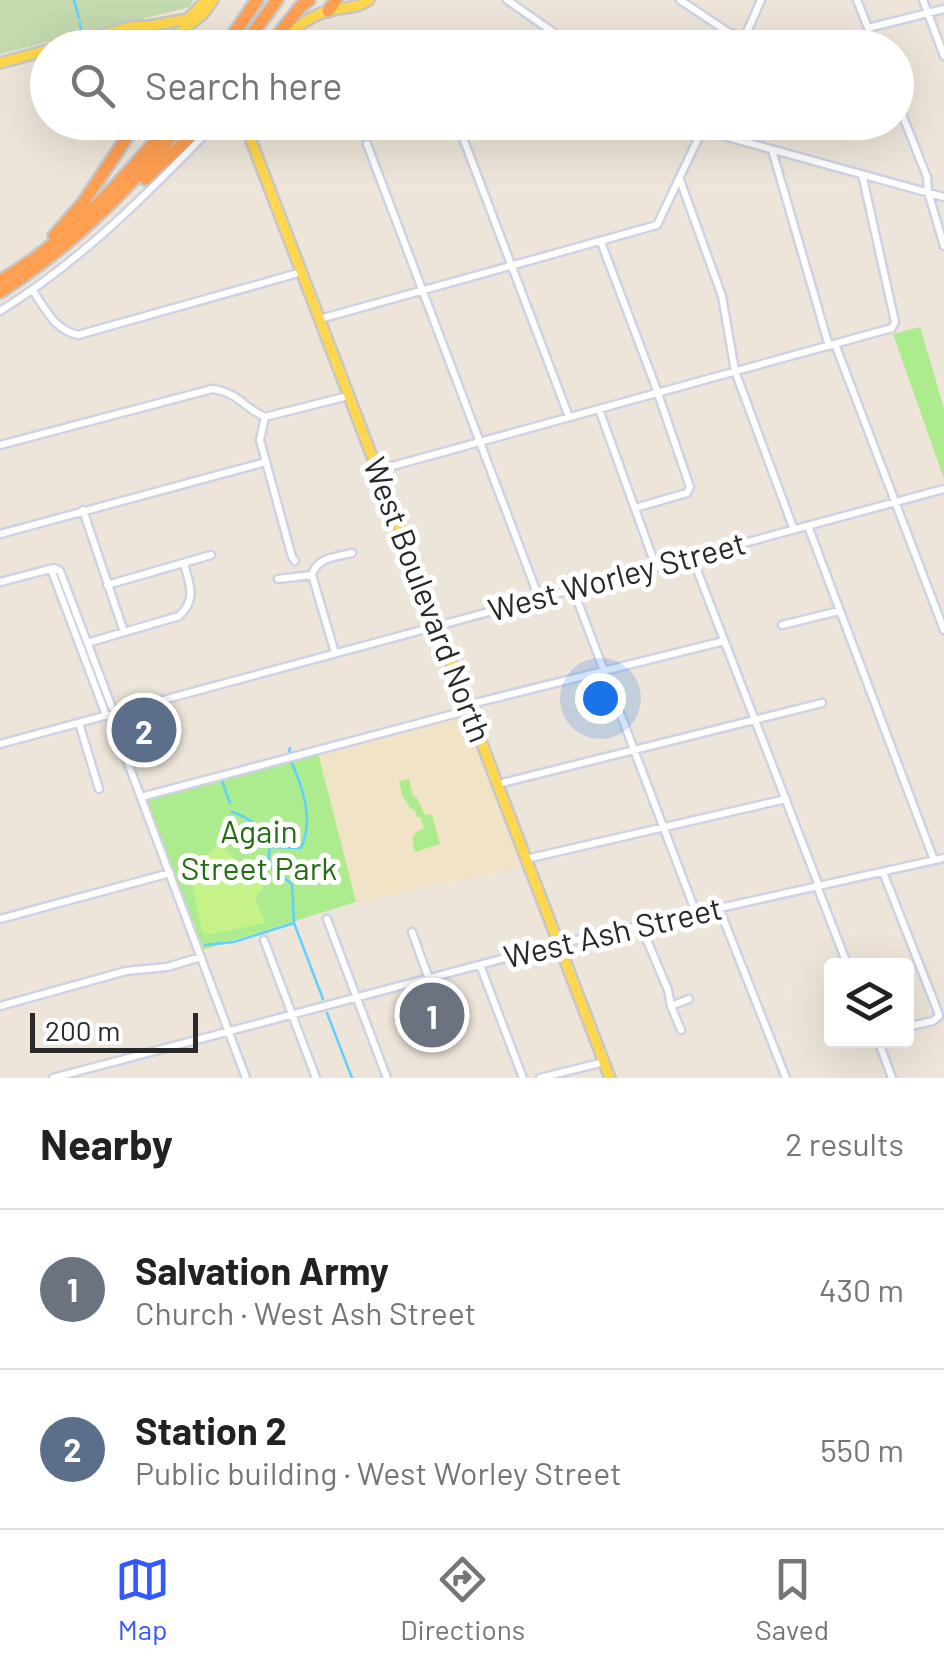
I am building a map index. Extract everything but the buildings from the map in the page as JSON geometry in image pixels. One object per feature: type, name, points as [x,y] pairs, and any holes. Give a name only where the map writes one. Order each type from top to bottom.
[{"type":"highway","points":[[236,30],[257,0]]},
{"type":"highway","points":[[255,30],[277,0]]},
{"type":"highway","points":[[282,30],[309,0]]},
{"type":"highway","points":[[38,254],[82,203],[125,140]]},
{"type":"highway","points":[[0,281],[72,228],[126,178],[157,140]]},
{"type":"highway","points":[[0,292],[79,235],[169,140]]},
{"type":"highway","points":[[110,206],[123,200],[187,140]]},
{"type":"main road","points":[[293,30],[308,18],[347,0]]},
{"type":"main road","points":[[332,7],[359,6],[368,0]]},
{"type":"main road","points":[[120,30],[188,19],[206,1]]},
{"type":"main road","points":[[182,30],[202,15],[206,1]]},
{"type":"main road","points":[[162,24],[169,30]]},
{"type":"main road","points":[[146,30],[149,26]]},
{"type":"main road","points":[[0,62],[30,54]]},
{"type":"main road","name":"West Boulevard North","points":[[251,140],[610,1078]]},
{"type":"street","points":[[507,0],[550,30]]},
{"type":"street","points":[[680,0],[725,30]]},
{"type":"street","points":[[748,30],[761,0]]},
{"type":"street","points":[[857,0],[868,28],[944,9]]},
{"type":"street","points":[[923,0],[944,56]]},
{"type":"street","points":[[0,312],[88,249],[200,140]]},
{"type":"street","points":[[464,140],[569,417]]},
{"type":"street","points":[[320,320],[658,225],[698,140]]},
{"type":"street","points":[[744,140],[944,197]]},
{"type":"street","points":[[913,140],[927,176],[944,246]]},
{"type":"street","points":[[367,144],[539,598]]},
{"type":"street","points":[[772,150],[832,345],[944,630]]},
{"type":"street","points":[[378,470],[895,326],[862,174]]},
{"type":"street","points":[[680,179],[722,296],[736,371],[794,530]]},
{"type":"street","points":[[600,242],[690,486],[687,493],[635,508]]},
{"type":"street","points":[[33,291],[57,326],[78,336],[302,272]]},
{"type":"street","points":[[0,446],[212,390],[234,394],[265,417],[350,396]]},
{"type":"street","points":[[599,409],[656,566]]},
{"type":"street","points":[[265,417],[260,440],[295,561]]},
{"type":"street","points":[[0,534],[266,462]]},
{"type":"street","name":"West Worley Street","points":[[0,744],[944,490]]},
{"type":"street","points":[[82,510],[124,632]]},
{"type":"street","points":[[808,526],[934,860]]},
{"type":"street","points":[[334,653],[312,574],[316,564],[352,553]]},
{"type":"street","points":[[107,584],[211,555]]},
{"type":"street","points":[[692,557],[845,958]]},
{"type":"street","points":[[87,643],[174,619],[185,611],[192,595],[184,564]]},
{"type":"street","points":[[0,582],[54,569]]},
{"type":"street","points":[[54,569],[87,643],[110,714]]},
{"type":"street","points":[[54,569],[246,1078]]},
{"type":"street","points":[[278,579],[312,574]]},
{"type":"street","points":[[573,589],[696,913]]},
{"type":"street","points":[[782,625],[840,610]]},
{"type":"street","points":[[140,797],[724,641]]},
{"type":"street","points":[[497,784],[822,704]]},
{"type":"street","points":[[79,723],[99,789]]},
{"type":"street","points":[[526,859],[786,800]]},
{"type":"street","name":"West Ash Street","points":[[52,1078],[558,944],[944,858]]},
{"type":"street","points":[[883,872],[939,1016],[914,1026]]},
{"type":"street","points":[[0,919],[170,873]]},
{"type":"street","points":[[720,908],[786,1078]]},
{"type":"street","points":[[327,918],[387,1078]]},
{"type":"street","points":[[641,926],[682,1030]]},
{"type":"street","points":[[412,932],[430,979]]},
{"type":"street","points":[[264,940],[316,1078]]},
{"type":"street","points":[[0,1006],[126,971],[167,967],[201,957]]},
{"type":"street","points":[[480,965],[522,1078]]},
{"type":"street","points":[[671,1006],[689,999]]},
{"type":"street","points":[[881,1048],[892,1078]]},
{"type":"street","points":[[540,1078],[604,1062]]},
{"type":"shaded area","points":[[465,715],[524,867],[356,902],[318,753]]},
{"type":"green space","points":[[0,0],[193,0],[190,7],[97,30],[30,30],[30,47],[0,54]]},
{"type":"green space","points":[[920,327],[944,408],[944,479],[893,334]]},
{"type":"green space","name":"Again Street Park","points":[[318,753],[356,902],[202,950],[146,800]]},
{"type":"green space","points":[[409,779],[413,796],[425,815],[432,814],[440,844],[415,852],[413,837],[424,828],[402,795],[399,781]]},
{"type":"green space","points":[[219,844],[264,888],[255,898],[265,923],[207,935],[202,932],[192,884],[197,881],[189,874]]},
{"type":"waterway","points":[[74,0],[79,18]]},
{"type":"waterway","points":[[80,23],[81,30]]},
{"type":"waterway","points":[[289,753],[290,748]]},
{"type":"waterway","points":[[270,847],[301,848],[305,837],[305,804],[291,761]]},
{"type":"waterway","points":[[222,781],[230,803]]},
{"type":"waterway","points":[[232,812],[259,829],[270,847],[271,866],[292,884],[294,923]]},
{"type":"waterway","points":[[205,945],[234,942],[294,923],[323,999]]},
{"type":"waterway","points":[[327,1013],[352,1078]]},
{"type":"place","name":"Station 2","points":[[144,730]]},
{"type":"place","name":"Salvation Army","points":[[432,1015]]}]
